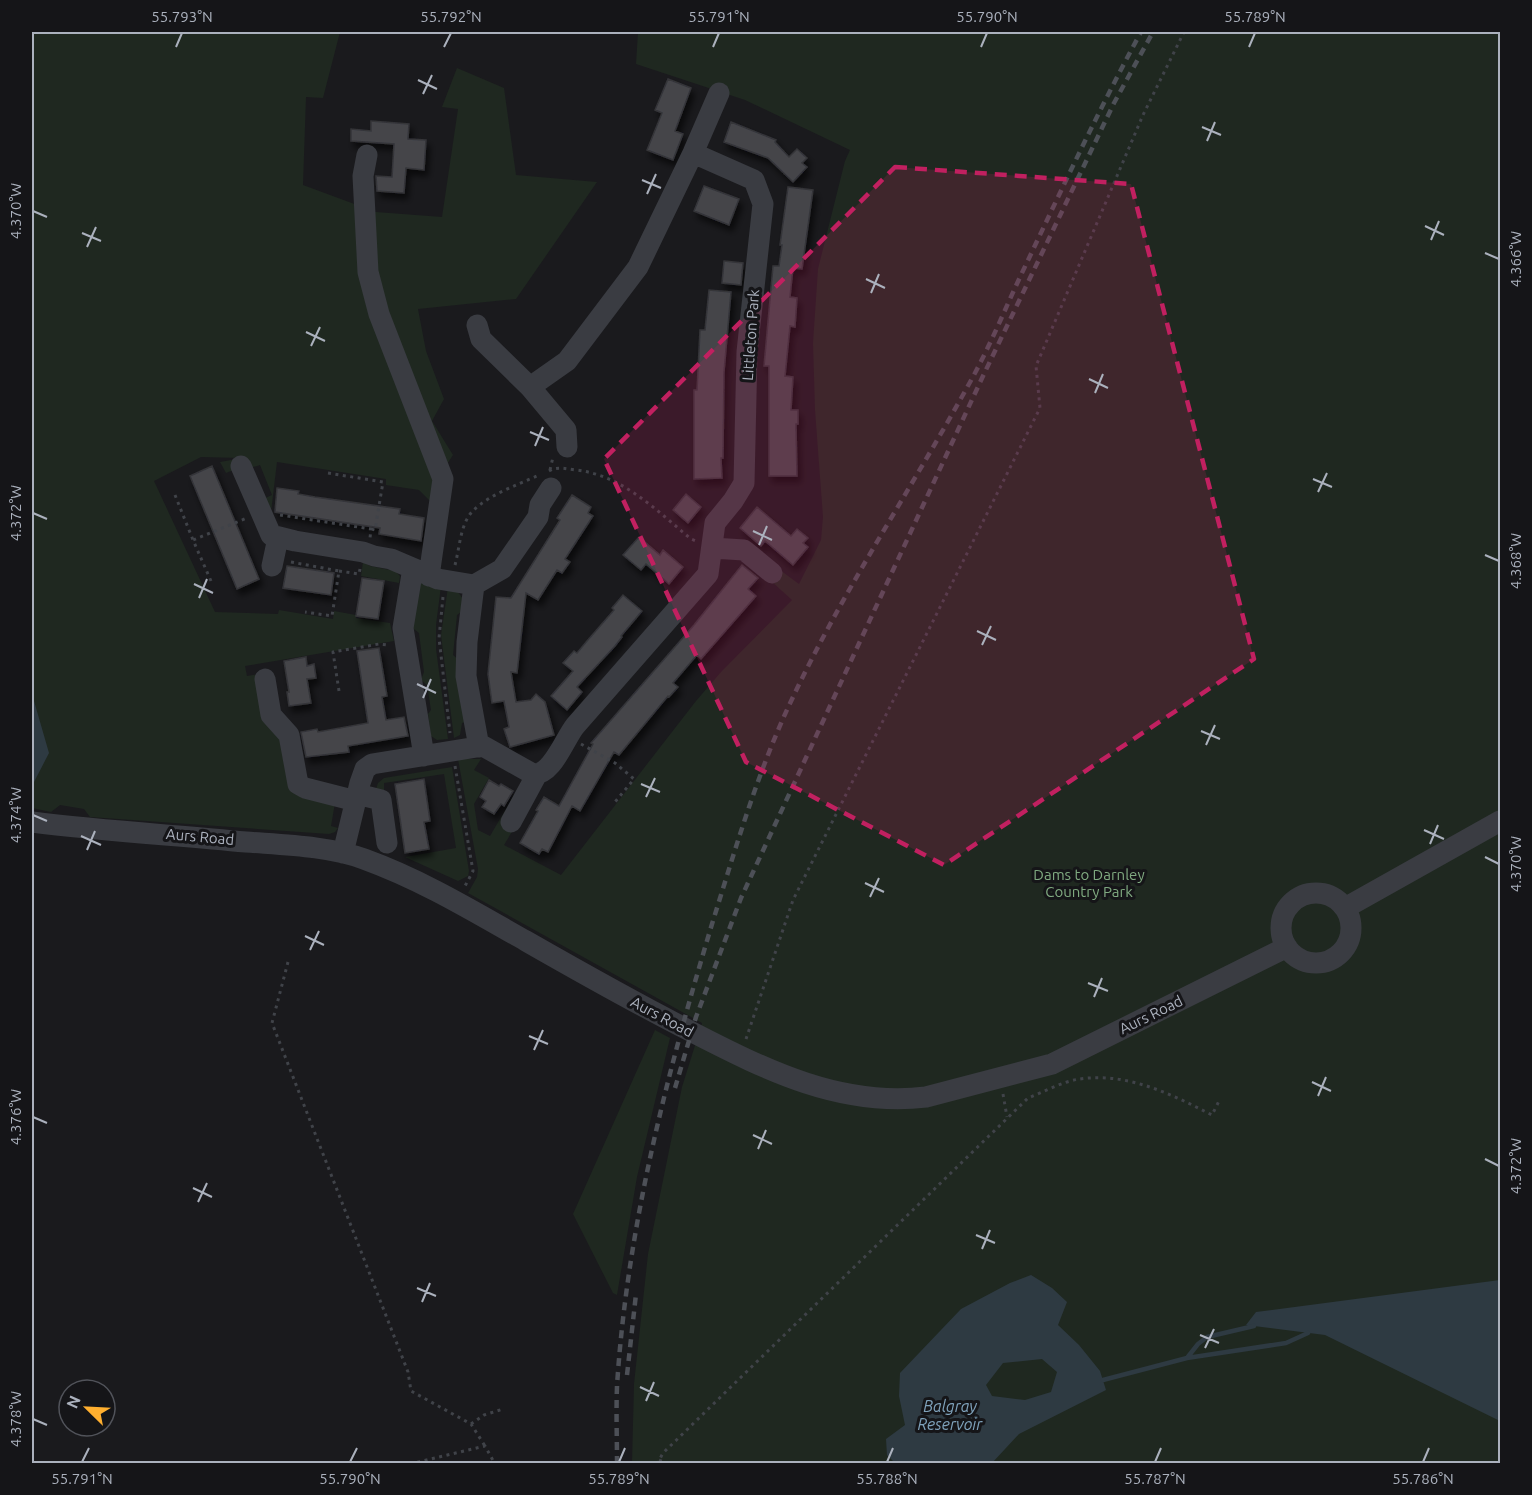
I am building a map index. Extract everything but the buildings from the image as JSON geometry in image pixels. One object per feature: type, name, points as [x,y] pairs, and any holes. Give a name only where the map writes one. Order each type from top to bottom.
[{"type":"street","points":[[530,387],[567,361],[638,267],[719,93]]},
{"type":"street","name":"Littleton Park","points":[[511,822],[537,774],[551,766],[567,736],[708,574],[715,523],[744,483],[747,352],[763,204],[754,180],[693,153]]},
{"type":"street","points":[[367,155],[363,176],[368,272],[380,314],[443,479],[435,543],[421,572],[403,628],[424,756]]},
{"type":"street","points":[[477,325],[481,339],[530,387],[566,430],[567,447]]},
{"type":"street","points":[[241,466],[265,526],[271,535],[363,552],[451,581],[474,585],[502,569],[538,517],[540,505],[551,488]]},
{"type":"street","points":[[272,566],[287,539]]},
{"type":"street","points":[[712,548],[744,550],[772,573]]},
{"type":"street","points":[[474,585],[467,642],[466,676],[479,747]]},
{"type":"street","points":[[266,679],[271,715],[289,735],[298,784],[305,788],[381,800],[387,843]]},
{"type":"street","points":[[344,853],[364,769],[372,764],[483,746],[533,774],[537,774]]},
{"type":"street","points":[[1345,908],[1500,821]]},
{"type":"street","name":"Aurs Road","points":[[32,822],[344,853],[420,882],[640,1006],[740,1056],[788,1077],[844,1094],[873,1099],[904,1100],[926,1097],[1052,1065],[1287,947]]},
{"type":"street","points":[[1314,893],[1326,894],[1337,899],[1345,908],[1350,918],[1349,940],[1344,950],[1335,958],[1325,962],[1304,961],[1294,956],[1287,947],[1282,936],[1281,924],[1284,912],[1297,899],[1314,893]]},
{"type":"path","points":[[740,1056],[793,900],[1040,408],[1036,366],[1143,115],[1184,32]]},
{"type":"path","points":[[451,581],[466,521],[473,509],[504,491],[556,467],[591,472],[612,479],[633,492],[691,539],[712,548]]},
{"type":"path","points":[[328,473],[383,482],[375,530],[371,529]]},
{"type":"path","points":[[175,495],[193,540]]},
{"type":"path","points":[[287,539],[291,563],[339,571],[332,616],[305,612]]},
{"type":"path","points":[[339,691],[333,652],[379,644],[383,646],[405,643]]},
{"type":"path","points":[[567,736],[615,763],[634,779],[615,802]]},
{"type":"path","points":[[288,962],[272,1023],[408,1372],[411,1391],[471,1424],[495,1464]]},
{"type":"path","points":[[668,1464],[658,1462],[671,1446],[1028,1098],[1078,1079],[1113,1078],[1167,1092],[1212,1115],[1219,1101]]},
{"type":"path","points":[[1002,1090],[1007,1118]]},
{"type":"path","points":[[471,1424],[484,1415],[503,1409]]},
{"type":"path","points":[[410,1464],[485,1446]]},
{"type":"highlighted area","points":[[895,167],[1131,184],[1254,659],[944,865],[746,762],[604,459]]},
{"type":"green space","points":[[32,32],[340,32],[323,98],[306,97],[303,185],[376,212],[442,217],[458,109],[442,107],[457,68],[504,88],[516,175],[597,182],[516,299],[418,309],[426,351],[444,399],[432,421],[453,455],[441,473],[434,505],[419,490],[386,485],[386,479],[277,462],[271,512],[263,499],[272,495],[260,465],[226,473],[220,462],[242,458],[201,457],[154,481],[215,612],[278,614],[279,610],[333,619],[334,611],[356,615],[356,618],[390,623],[394,641],[245,666],[247,676],[259,674],[283,741],[291,773],[335,803],[331,826],[338,828],[335,832],[329,834],[90,817],[84,809],[60,805],[51,812],[32,808]]},
{"type":"green space","name":"Dams to Darnley Country Park","points":[[638,32],[1500,32],[1500,1463],[632,1463],[634,1384],[648,1254],[682,1087],[702,1023],[468,893],[477,877],[478,869],[458,759],[481,759],[474,770],[489,778],[474,804],[478,830],[490,836],[522,781],[513,830],[504,845],[561,875],[696,701],[721,672],[792,600],[771,581],[780,570],[799,584],[821,540],[823,517],[815,410],[813,343],[818,269],[845,161],[850,150],[745,100],[636,64]]},
{"type":"green space","points":[[363,562],[370,566],[395,571],[400,576],[399,583],[361,576]]},
{"type":"green space","points":[[417,582],[441,586],[436,625],[436,649],[448,739],[437,740],[431,736],[428,714],[431,710],[427,685],[421,680],[424,672],[419,633],[410,626]]},
{"type":"green space","points":[[448,587],[455,588],[466,603],[465,609],[457,615],[453,655],[460,661],[465,722],[462,723],[460,735],[454,738],[441,635]]},
{"type":"green space","points":[[452,767],[469,871],[468,876],[458,881],[405,857],[456,848],[444,774],[384,783],[384,791],[375,792],[378,783],[384,778]]},
{"type":"green space","points":[[655,1030],[670,1038],[637,1177],[617,1295],[613,1293],[573,1214]]},
{"type":"water","points":[[32,694],[49,753],[34,782],[32,782]]},
{"type":"water","name":"Balgray Reservoir","points":[[1031,1275],[1052,1288],[1067,1302],[1058,1325],[1079,1345],[1100,1371],[1106,1390],[1019,1434],[992,1463],[895,1463],[887,1455],[886,1439],[905,1425],[899,1396],[900,1373],[961,1309],[1010,1283]],"holes":[[[1042,1359],[1057,1372],[1051,1392],[1025,1400],[992,1396],[986,1385],[1003,1363]]]},
{"type":"water","points":[[1500,1280],[1500,1421],[1325,1335],[1246,1325],[1256,1312]]},
{"type":"waterway","points":[[1103,1380],[1187,1358],[1207,1337],[1254,1326]]},
{"type":"waterway","points":[[1187,1358],[1286,1343],[1308,1333]]},
{"type":"railway","points":[[617,1464],[617,1386],[622,1327],[651,1152],[695,980],[758,781],[780,725],[814,655],[858,574],[975,373],[1080,152],[1141,32]]},
{"type":"railway","points":[[675,1088],[696,1017],[741,898],[983,376],[1114,103],[1153,32]]},
{"type":"railway","points":[[627,1375],[636,1294]]}]
